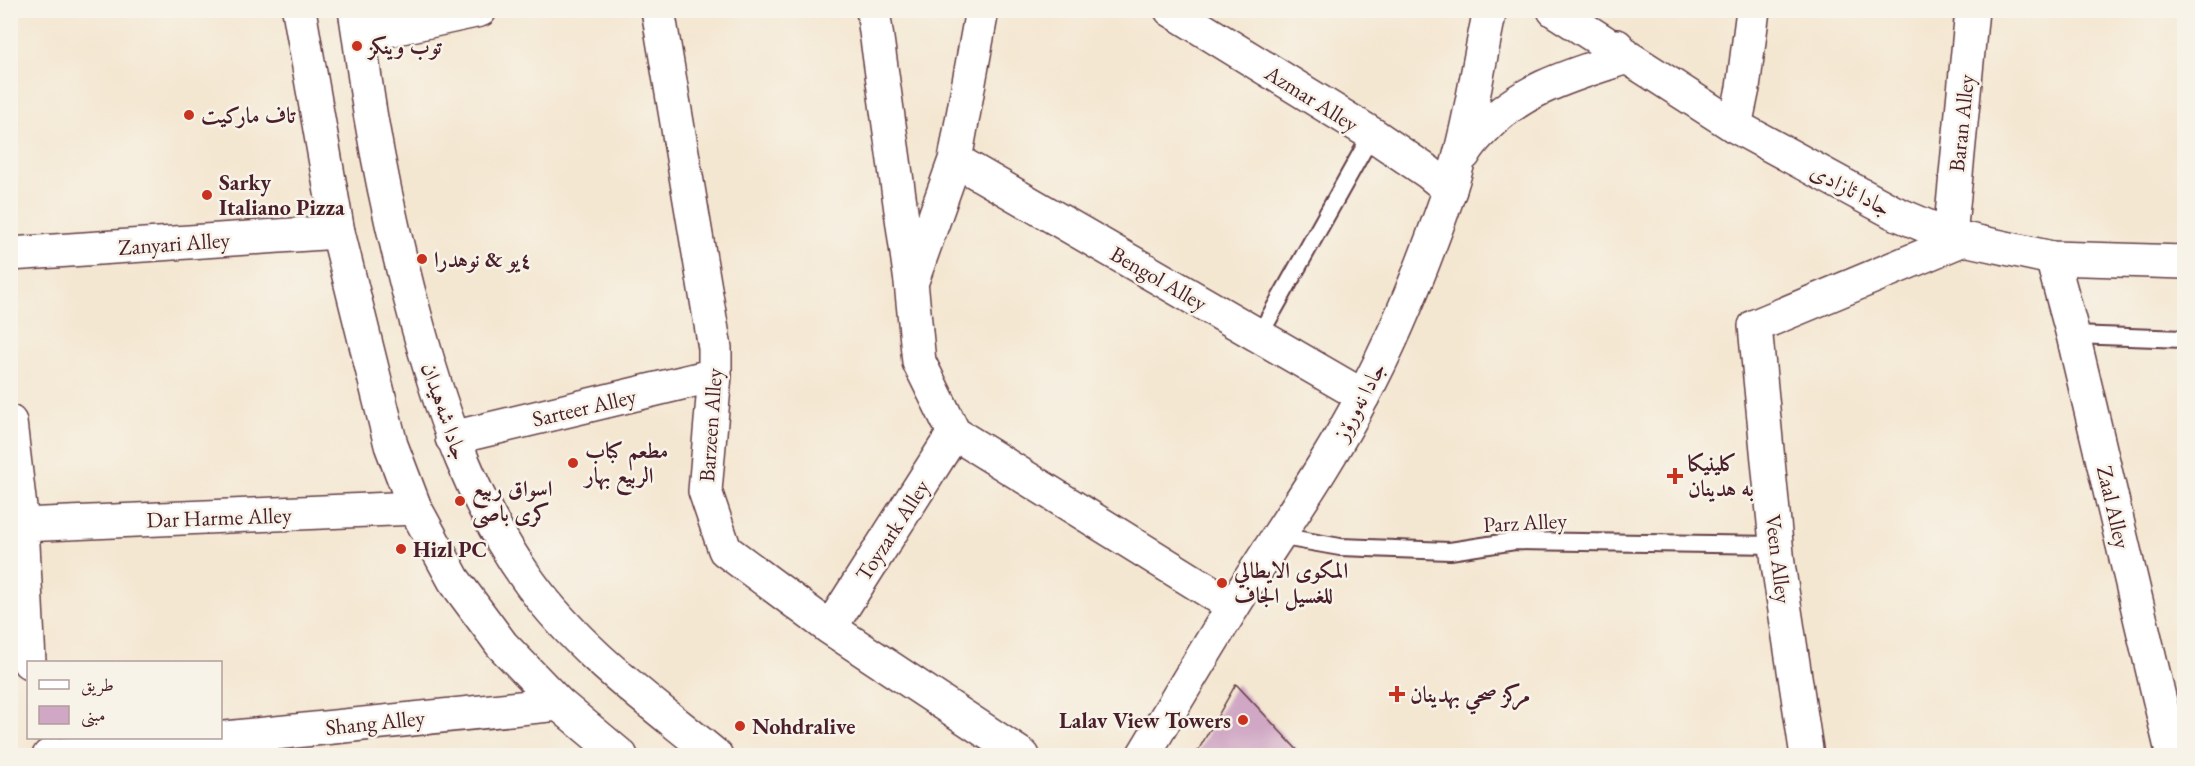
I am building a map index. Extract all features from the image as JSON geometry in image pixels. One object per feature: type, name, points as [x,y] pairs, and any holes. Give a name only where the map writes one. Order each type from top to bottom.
[{"type":"street","points":[[299,10],[338,232],[391,445],[416,508],[449,571],[502,645],[559,704],[621,756]]},
{"type":"street","points":[[357,23],[480,10]]},
{"type":"street","name":"Barzeen Alley","points":[[658,10],[715,348],[715,375],[705,491],[725,550],[830,628],[1023,756]]},
{"type":"street","points":[[873,10],[911,282],[919,362],[954,433],[1233,606]]},
{"type":"street","points":[[911,282],[955,160],[982,10]]},
{"type":"street","name":"Azmar Alley","points":[[1171,10],[1428,172],[1453,179]]},
{"type":"street","name":"جادا نەورۆز","points":[[1143,756],[1233,606],[1336,444],[1363,396],[1410,295],[1453,179],[1472,107],[1490,10]]},
{"type":"street","name":"جادا ئازادی","points":[[1554,10],[1735,126],[1893,212],[1957,238],[2052,258],[2184,262]]},
{"type":"street","points":[[1453,179],[1468,146],[1492,120],[1520,99],[1551,82],[1627,57],[1587,10]]},
{"type":"street","points":[[1735,126],[1743,88],[1753,10]]},
{"type":"street","name":"Baran Alley","points":[[1957,238],[1972,10]]},
{"type":"street","name":"جادا شەهیدان","points":[[357,23],[371,118],[391,222],[427,360],[452,438],[474,490],[500,538],[538,593],[567,627],[606,666],[716,756]]},
{"type":"street","name":"Bengol Alley","points":[[955,160],[1363,396]]},
{"type":"street","name":"Zanyari Alley","points":[[10,254],[338,232]]},
{"type":"street","name":"Veen Alley","points":[[1807,756],[1776,545],[1755,326],[1957,238]]},
{"type":"street","name":"Zaal Alley","points":[[2052,258],[2073,335],[2173,756]]},
{"type":"street","name":"Sarteer Alley","points":[[452,438],[715,375]]},
{"type":"street","points":[[10,422],[22,525],[29,661]]},
{"type":"street","name":"Toyzark Alley","points":[[830,628],[954,433]]},
{"type":"street","name":"Dar Harme Alley","points":[[22,525],[416,508]]},
{"type":"street","name":"Shang Alley","points":[[222,738],[559,704]]},
{"type":"street","points":[[33,739],[34,756]]},
{"type":"street","name":"Shang Alley","points":[[49,756],[216,739]]},
{"type":"lane","points":[[1259,336],[1372,135]]},
{"type":"lane","points":[[2073,335],[2184,339]]},
{"type":"lane","name":"Parz Alley","points":[[1278,536],[1340,547],[1450,551],[1515,541],[1776,545]]},
{"type":"building","name":"Lalav View Towers","points":[[1236,684],[1303,756],[1195,756]]},
{"type":"place","name":"توب وينكز","points":[[357,46]]},
{"type":"place","name":"تاف ماركيت","points":[[189,115]]},
{"type":"place","name":"Sarky Italiano Pizza","points":[[207,195]]},
{"type":"place","name":"٤يو & نوهدرا","points":[[422,259]]},
{"type":"place","name":"مطعم كباب الربيع بهار","points":[[573,463]]},
{"type":"place","name":"كلينيكا به هدينان","points":[[1675,476]]},
{"type":"place","name":"اسواق ربيع كرى باصى","points":[[460,501]]},
{"type":"place","name":"Hizl PC","points":[[401,549]]},
{"type":"place","name":"المكوى الايطالي للغسيل الجاف","points":[[1222,583]]},
{"type":"place","name":"مركز صحي بهدينان","points":[[1397,694]]},
{"type":"place","name":"Lalav View Towers","points":[[1243,720]]},
{"type":"place","name":"Nohdralive","points":[[740,726]]}]
